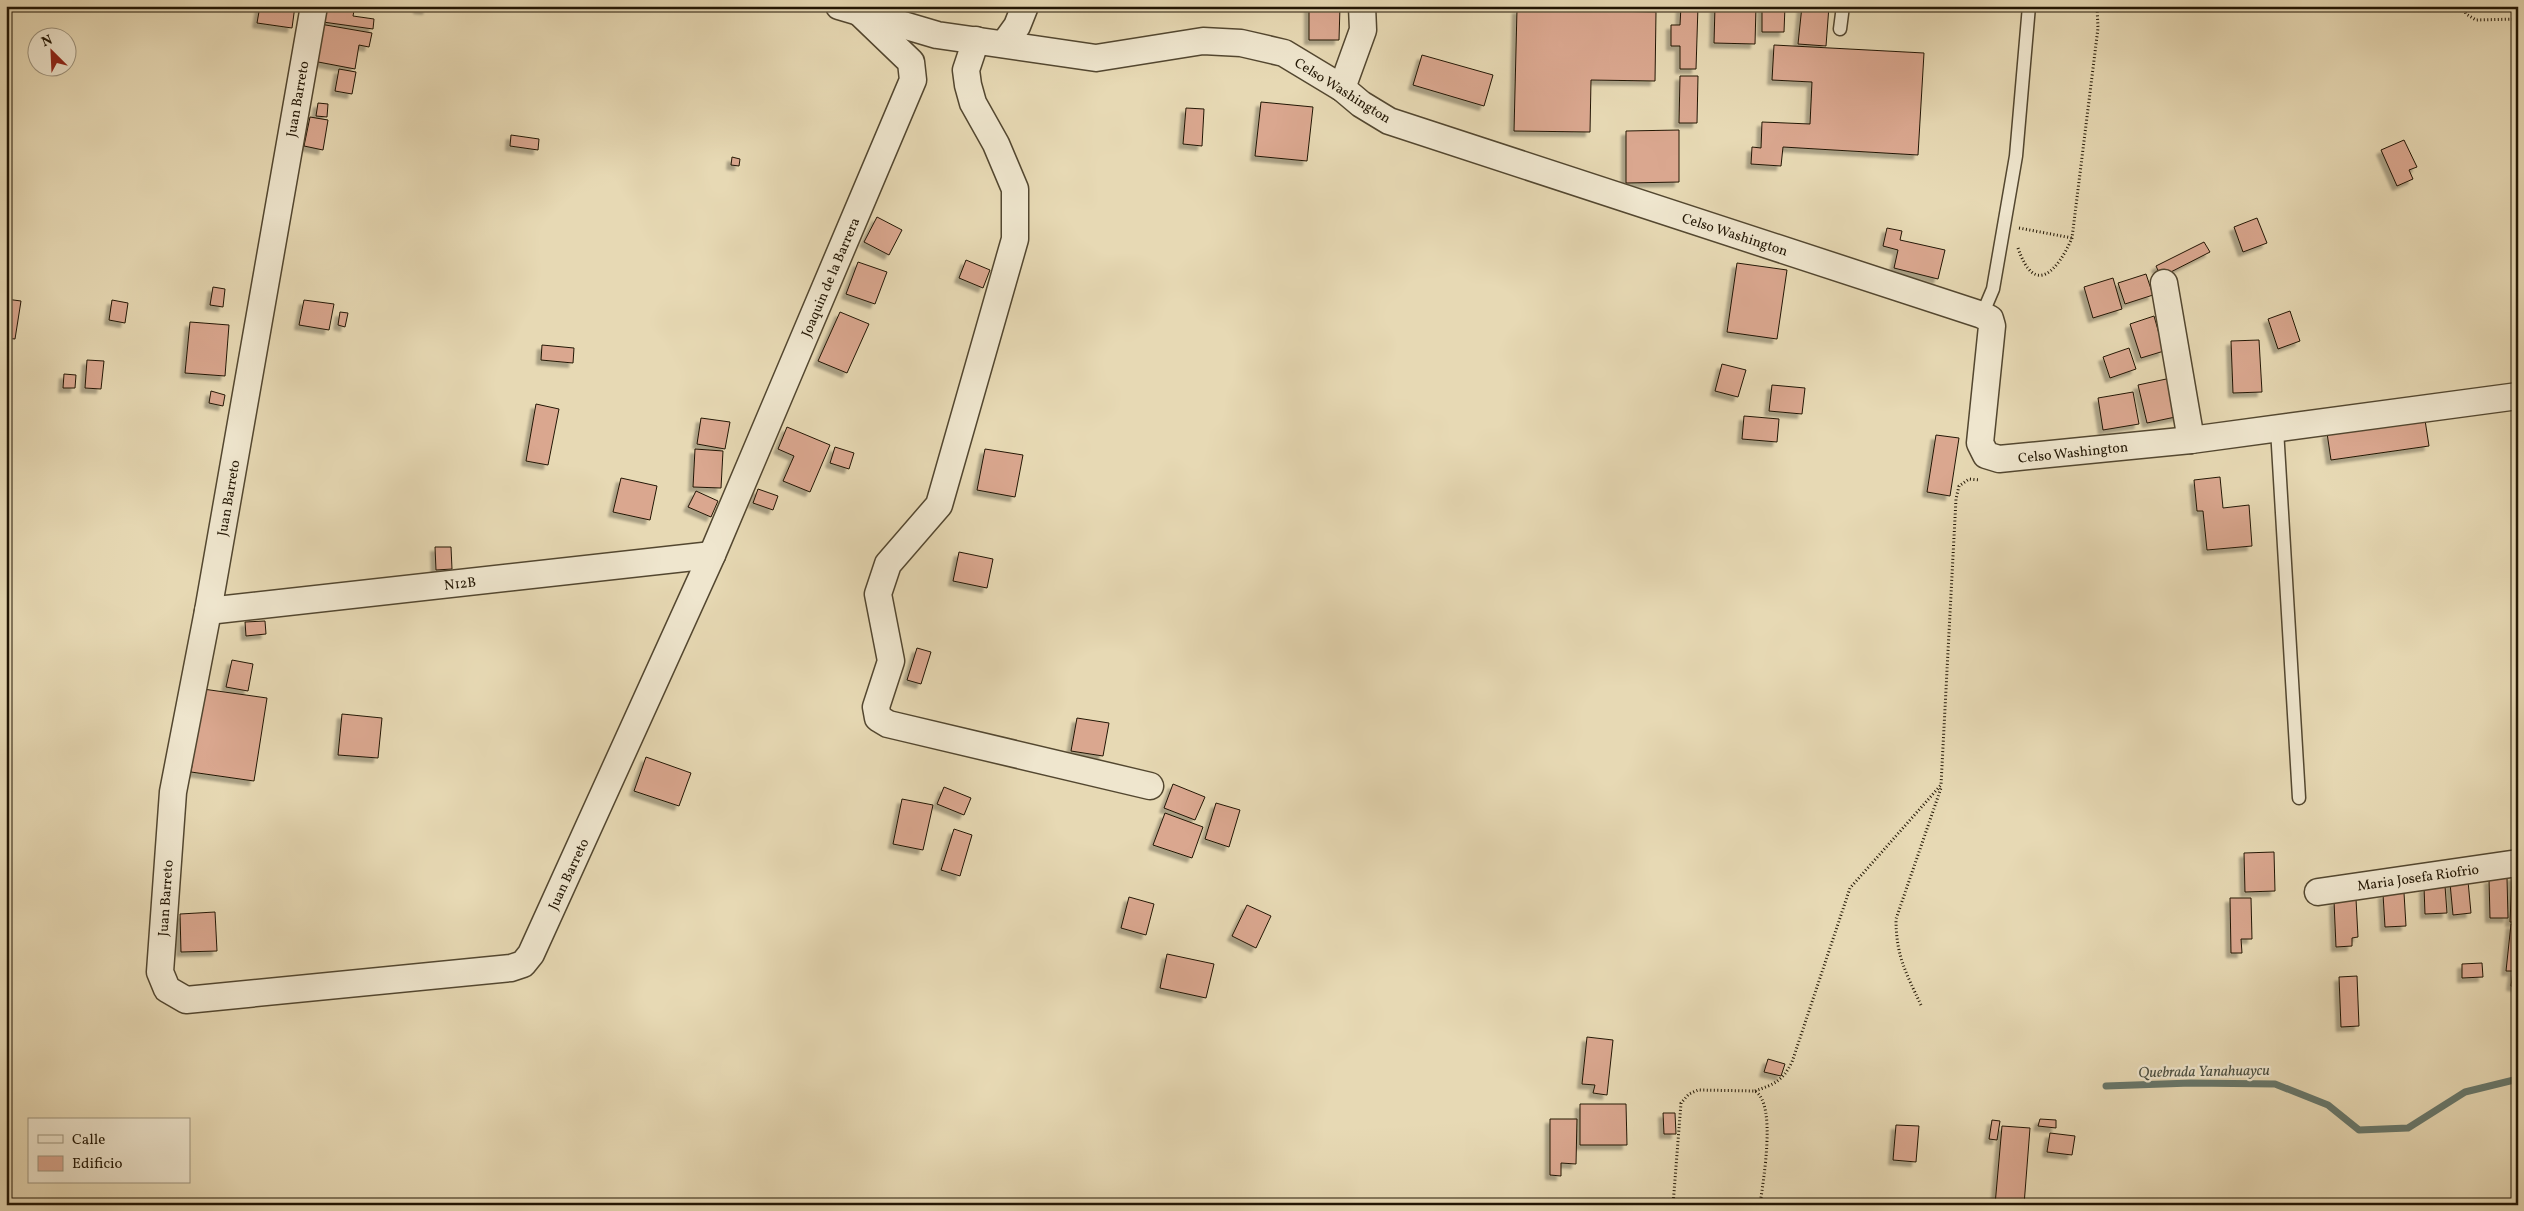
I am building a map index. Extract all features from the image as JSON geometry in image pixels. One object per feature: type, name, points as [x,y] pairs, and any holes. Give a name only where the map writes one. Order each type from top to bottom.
[{"type":"street","name":"Juan Barreto","points":[[314,6],[208,610],[172,792],[160,972],[167,989],[186,1000],[511,968],[523,964],[531,954],[712,555]]},
{"type":"street","points":[[1004,44],[1017,26],[1026,6]]},
{"type":"street","points":[[1342,88],[1363,30],[1362,6]]},
{"type":"street","name":"Celso Washington","points":[[849,10],[937,35],[1096,58],[1203,41],[1241,42],[1284,53],[1342,88],[1361,104],[1389,121],[1982,315],[1990,319],[1992,326],[1980,443],[1986,455],[1999,459],[2191,440],[2518,396]]},
{"type":"street","name":"Joaquin de la Barrera","points":[[712,555],[913,80],[911,62],[849,10]]},
{"type":"street","points":[[976,40],[966,70],[968,85],[973,103],[996,144],[1015,189],[1015,238],[939,505],[888,564],[878,594],[891,661],[876,707],[878,718],[888,724],[1150,786]]},
{"type":"street","points":[[2164,284],[2191,440]]},
{"type":"street","name":"N12B","points":[[208,610],[712,555]]},
{"type":"street","name":"Maria Josefa Riofrio","points":[[2318,892],[2518,863]]},
{"type":"lane","points":[[1840,29],[1843,6]]},
{"type":"lane","points":[[1982,315],[1993,289],[2016,156],[2029,6]]},
{"type":"lane","points":[[2277,428],[2300,798]]},
{"type":"path","points":[[2017,244],[2022,260],[2029,270],[2042,276],[2051,273],[2057,266],[2063,258],[2072,238],[2098,28],[2097,6]]},
{"type":"path","points":[[2463,6],[2466,14],[2476,20],[2518,19]]},
{"type":"path","points":[[2018,236],[2020,218]]},
{"type":"path","points":[[2019,228],[2072,238]]},
{"type":"path","points":[[1921,1005],[1900,961],[1896,937],[1896,919],[1941,785],[1956,499],[1959,486],[1969,479],[1988,481]]},
{"type":"path","points":[[1673,1205],[1681,1103],[1689,1094],[1698,1090],[1755,1091],[1775,1083],[1785,1076],[1792,1062],[1850,888],[1941,785]]},
{"type":"path","points":[[1755,1091],[1761,1095],[1764,1103],[1767,1134],[1760,1205]]},
{"type":"building","points":[[260,6],[295,6],[292,28],[257,23]]},
{"type":"building","points":[[325,6],[355,6],[353,16],[374,19],[373,29],[323,22]]},
{"type":"building","points":[[418,6],[428,6],[427,10],[418,9]]},
{"type":"building","points":[[1309,6],[1340,6],[1339,40],[1309,40]]},
{"type":"building","points":[[1681,6],[1698,6],[1696,69],[1680,69],[1680,46],[1671,46],[1671,25],[1680,25]]},
{"type":"building","points":[[1715,6],[1756,6],[1755,44],[1714,43]]},
{"type":"building","points":[[1762,6],[1785,6],[1784,32],[1762,32]]},
{"type":"building","points":[[1802,6],[1829,6],[1826,46],[1798,44]]},
{"type":"building","points":[[1517,9],[1656,12],[1655,81],[1591,80],[1590,132],[1514,131]]},
{"type":"building","points":[[320,24],[372,33],[369,47],[359,45],[355,69],[313,61]]},
{"type":"building","points":[[1774,45],[1924,53],[1918,155],[1783,147],[1781,166],[1751,164],[1752,147],[1761,148],[1762,122],[1810,124],[1812,82],[1772,80]]},
{"type":"building","points":[[1422,55],[1493,75],[1484,106],[1413,85]]},
{"type":"building","points":[[339,69],[356,72],[352,94],[335,91]]},
{"type":"building","points":[[1680,76],[1698,76],[1697,123],[1679,123]]},
{"type":"building","points":[[1261,102],[1313,107],[1307,161],[1255,156]]},
{"type":"building","points":[[318,103],[328,104],[327,117],[316,116]]},
{"type":"building","points":[[1186,108],[1204,109],[1202,146],[1183,144]]},
{"type":"building","points":[[310,117],[328,120],[323,150],[304,146]]},
{"type":"building","points":[[1679,130],[1679,182],[1626,183],[1626,131]]},
{"type":"building","points":[[511,135],[539,139],[538,150],[510,146]]},
{"type":"building","points":[[2404,140],[2417,167],[2409,170],[2413,179],[2397,186],[2381,150]]},
{"type":"building","points":[[732,157],[740,159],[739,166],[731,165]]},
{"type":"building","points":[[877,217],[902,230],[889,255],[864,242]]},
{"type":"building","points":[[2257,218],[2267,243],[2243,252],[2234,227]]},
{"type":"building","points":[[1887,228],[1902,231],[1900,240],[1945,250],[1938,279],[1894,268],[1898,250],[1883,246]]},
{"type":"building","points":[[2204,242],[2210,252],[2161,277],[2156,266]]},
{"type":"building","points":[[966,260],[990,270],[983,288],[959,278]]},
{"type":"building","points":[[858,262],[887,272],[875,304],[846,294]]},
{"type":"building","points":[[1737,263],[1787,270],[1777,339],[1727,332]]},
{"type":"building","points":[[2146,274],[2153,295],[2125,304],[2118,283]]},
{"type":"building","points":[[2113,278],[2122,309],[2093,318],[2084,287]]},
{"type":"building","points":[[213,287],[225,289],[223,307],[210,305]]},
{"type":"building","points":[[6,299],[21,301],[15,339],[6,338]]},
{"type":"building","points":[[112,300],[128,303],[125,323],[109,320]]},
{"type":"building","points":[[304,300],[334,304],[329,330],[299,325]]},
{"type":"building","points":[[2290,311],[2300,341],[2278,349],[2268,319]]},
{"type":"building","points":[[340,312],[348,313],[345,327],[338,325]]},
{"type":"building","points":[[840,312],[869,324],[847,373],[818,361]]},
{"type":"building","points":[[2154,316],[2164,351],[2141,358],[2130,324]]},
{"type":"building","points":[[190,322],[229,325],[225,376],[185,373]]},
{"type":"building","points":[[2259,340],[2262,392],[2233,393],[2231,341]]},
{"type":"building","points":[[542,345],[574,348],[573,363],[541,360]]},
{"type":"building","points":[[2129,348],[2136,369],[2110,378],[2103,357]]},
{"type":"building","points":[[87,360],[104,361],[101,389],[85,388]]},
{"type":"building","points":[[1722,364],[1746,370],[1738,397],[1715,391]]},
{"type":"building","points":[[64,374],[76,375],[75,388],[63,388]]},
{"type":"building","points":[[2171,378],[2180,416],[2147,423],[2138,385]]},
{"type":"building","points":[[1772,385],[1805,388],[1802,414],[1769,411]]},
{"type":"building","points":[[211,391],[225,395],[223,406],[209,403]]},
{"type":"building","points":[[2133,392],[2139,424],[2103,430],[2098,398]]},
{"type":"building","points":[[536,404],[559,409],[548,465],[526,461]]},
{"type":"building","points":[[1744,416],[1779,419],[1777,442],[1742,439]]},
{"type":"building","points":[[701,418],[730,422],[725,449],[697,444]]},
{"type":"building","points":[[2425,420],[2429,446],[2331,460],[2327,433]]},
{"type":"building","points":[[787,427],[830,445],[810,492],[783,481],[794,456],[778,449]]},
{"type":"building","points":[[1936,435],[1959,438],[1950,496],[1927,492]]},
{"type":"building","points":[[835,447],[854,453],[849,469],[830,463]]},
{"type":"building","points":[[695,449],[723,451],[721,488],[693,487]]},
{"type":"building","points":[[985,449],[1023,455],[1015,497],[977,490]]},
{"type":"building","points":[[2220,477],[2223,508],[2249,505],[2252,546],[2207,550],[2203,511],[2197,511],[2194,480]]},
{"type":"building","points":[[621,478],[657,486],[650,520],[613,512]]},
{"type":"building","points":[[758,489],[778,496],[773,510],[753,503]]},
{"type":"building","points":[[696,491],[718,501],[711,517],[688,507]]},
{"type":"building","points":[[435,547],[451,547],[452,569],[436,570]]},
{"type":"building","points":[[959,552],[993,559],[987,588],[953,581]]},
{"type":"building","points":[[265,621],[266,634],[246,636],[245,622]]},
{"type":"building","points":[[917,648],[931,652],[921,684],[907,680]]},
{"type":"building","points":[[232,660],[253,664],[248,691],[226,687]]},
{"type":"building","points":[[203,689],[267,698],[254,781],[191,772]]},
{"type":"building","points":[[342,714],[382,718],[378,758],[338,755]]},
{"type":"building","points":[[1077,718],[1109,723],[1103,756],[1071,751]]},
{"type":"building","points":[[646,757],[691,773],[679,806],[634,791]]},
{"type":"building","points":[[1173,784],[1205,797],[1195,820],[1164,808]]},
{"type":"building","points":[[944,787],[971,798],[964,815],[937,804]]},
{"type":"building","points":[[902,799],[933,805],[923,850],[893,844]]},
{"type":"building","points":[[1216,803],[1240,810],[1229,847],[1205,839]]},
{"type":"building","points":[[1165,813],[1203,827],[1192,858],[1153,845]]},
{"type":"building","points":[[954,829],[972,835],[960,876],[941,870]]},
{"type":"building","points":[[2274,852],[2275,891],[2245,892],[2244,853]]},
{"type":"building","points":[[2512,876],[2518,876],[2518,922],[2510,922]]},
{"type":"building","points":[[2507,878],[2508,918],[2490,918],[2489,879]]},
{"type":"building","points":[[2468,881],[2471,913],[2453,915],[2450,883]]},
{"type":"building","points":[[2445,886],[2447,913],[2425,914],[2424,887]]},
{"type":"building","points":[[2404,893],[2406,926],[2385,927],[2383,894]]},
{"type":"building","points":[[1129,897],[1154,904],[1146,935],[1121,928]]},
{"type":"building","points":[[2230,898],[2251,898],[2252,939],[2241,939],[2242,953],[2231,953]]},
{"type":"building","points":[[2356,899],[2358,937],[2352,938],[2352,946],[2336,947],[2334,901]]},
{"type":"building","points":[[1247,905],[1271,916],[1256,948],[1232,936]]},
{"type":"building","points":[[215,912],[217,951],[181,952],[180,914]]},
{"type":"building","points":[[2511,924],[2518,925],[2518,987],[2511,986],[2513,971],[2506,971]]},
{"type":"building","points":[[1167,954],[1214,964],[1206,998],[1160,988]]},
{"type":"building","points":[[2482,963],[2483,977],[2462,978],[2462,964]]},
{"type":"building","points":[[2357,976],[2359,1026],[2341,1027],[2339,977]]},
{"type":"building","points":[[1587,1037],[1613,1040],[1607,1095],[1593,1093],[1595,1085],[1582,1084]]},
{"type":"building","points":[[1768,1059],[1785,1064],[1781,1076],[1764,1072]]},
{"type":"building","points":[[1580,1104],[1626,1104],[1627,1145],[1580,1145]]},
{"type":"building","points":[[1663,1113],[1675,1113],[1676,1134],[1664,1134]]},
{"type":"building","points":[[1550,1119],[1577,1119],[1576,1164],[1561,1163],[1561,1176],[1550,1175]]},
{"type":"building","points":[[2040,1119],[2056,1120],[2056,1128],[2038,1126]]},
{"type":"building","points":[[1992,1120],[2000,1121],[1997,1140],[1989,1139]]},
{"type":"building","points":[[1896,1125],[1919,1126],[1916,1162],[1893,1160]]},
{"type":"building","points":[[2002,1126],[2030,1128],[2024,1205],[1995,1205]]},
{"type":"building","points":[[2050,1133],[2075,1136],[2072,1155],[2047,1152]]},
{"type":"waterway","name":"Quebrada Yanahuaycu","points":[[2106,1086],[2191,1083],[2275,1084],[2328,1105],[2359,1130],[2408,1128],[2465,1092],[2518,1079]]}]
